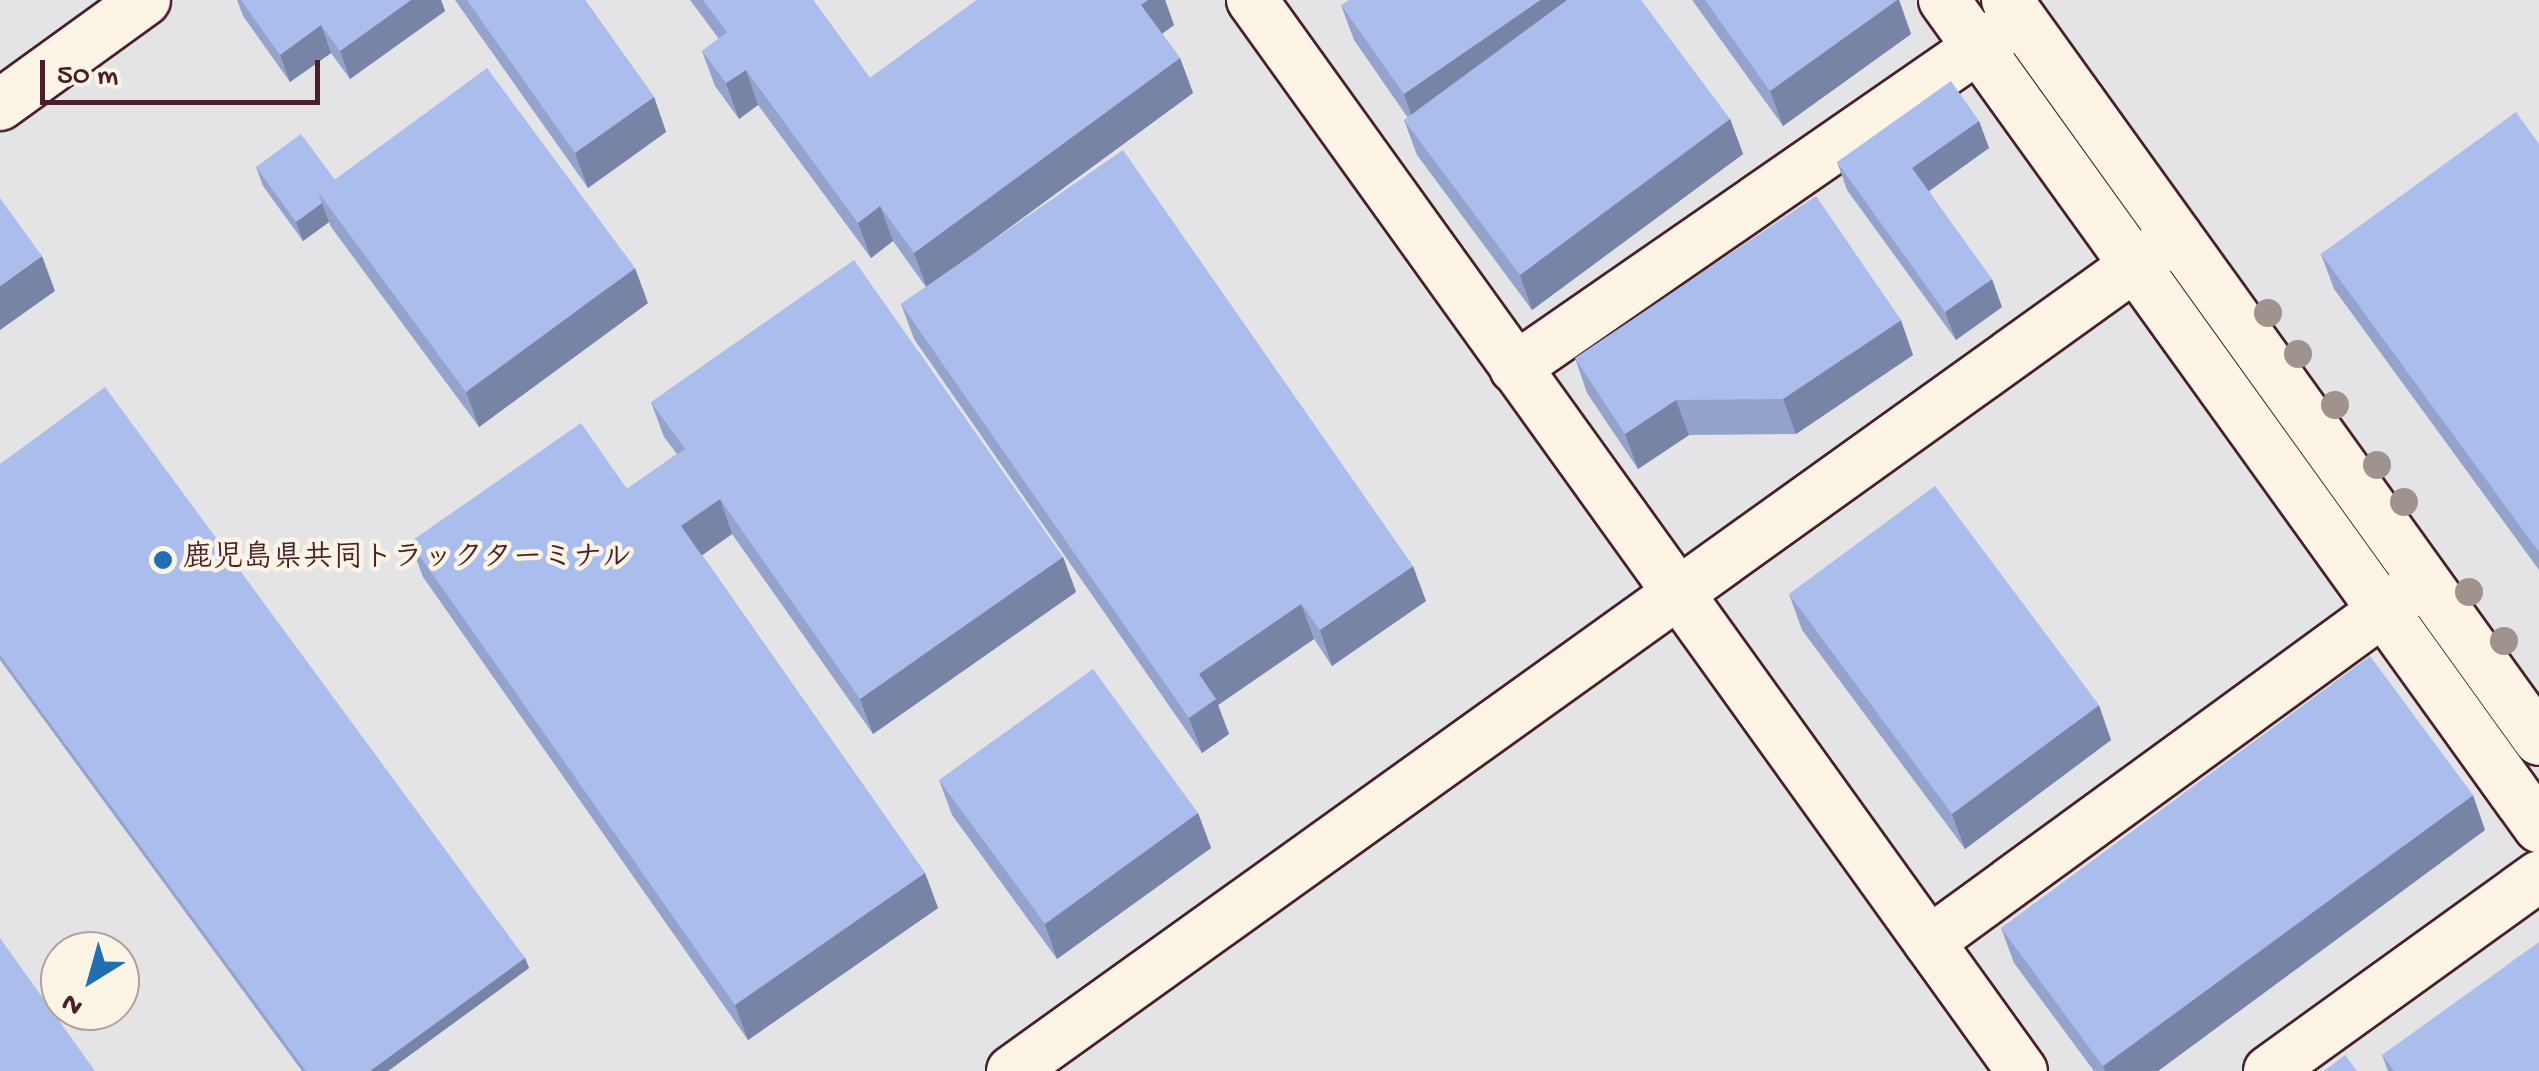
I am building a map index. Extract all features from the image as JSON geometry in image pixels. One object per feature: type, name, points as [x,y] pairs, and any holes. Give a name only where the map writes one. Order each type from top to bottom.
[{"type":"street","points":[[0,104],[145,0]]},
{"type":"street","points":[[1252,0],[2022,1071]]},
{"type":"street","points":[[1944,0],[2539,827]]},
{"type":"street","points":[[1515,368],[1978,47],[2013,9],[2539,740]]},
{"type":"street","points":[[1012,1071],[2176,236]]},
{"type":"street","points":[[1930,942],[2425,580]]},
{"type":"street","points":[[2269,1071],[2539,876]]},
{"type":"building","points":[[241,0],[411,0],[340,51],[321,25],[280,55]]},
{"type":"building","points":[[467,0],[585,0],[654,97],[575,153]]},
{"type":"building","points":[[703,0],[813,0],[870,78],[977,0],[1148,0],[1141,5],[1180,58],[914,253],[880,206],[858,223],[746,70],[726,83],[702,51],[727,32]]},
{"type":"building","points":[[1349,0],[1540,0],[1404,94],[1341,5]]},
{"type":"building","points":[[1567,0],[1641,0],[1730,119],[1520,275],[1404,120]]},
{"type":"building","points":[[1705,0],[1897,0],[1770,91]]},
{"type":"building","points":[[487,68],[635,268],[466,392],[318,192]]},
{"type":"building","points":[[1951,81],[1979,121],[1912,168],[1992,279],[1945,312],[1837,162]]},
{"type":"building","points":[[2516,112],[2539,144],[2539,552],[2321,254]]},
{"type":"building","points":[[301,134],[335,180],[318,192],[322,203],[296,222],[256,167]]},
{"type":"building","points":[[1123,150],[1413,566],[1320,630],[1301,604],[1199,674],[1216,699],[1189,718],[901,304]]},
{"type":"building","points":[[1816,196],[1901,320],[1783,399],[1676,400],[1625,434],[1575,358]]},
{"type":"building","points":[[0,198],[42,256],[0,286]]},
{"type":"building","points":[[854,260],[1063,557],[860,699],[720,499],[681,526],[925,873],[735,1005],[410,542],[581,423],[627,489],[685,449],[651,402]]},
{"type":"building","points":[[105,387],[525,958],[370,1071],[306,1071],[0,655],[0,464]]},
{"type":"building","points":[[1935,486],[2099,705],[1952,814],[1789,594]]},
{"type":"building","points":[[2370,656],[2473,795],[2103,1066],[2001,928]]},
{"type":"building","points":[[1093,669],[1198,813],[1045,924],[939,780]]},
{"type":"building","points":[[0,938],[40,994],[40,1031],[66,1031],[95,1071],[0,1071]]},
{"type":"building","points":[[2539,942],[2539,1071],[2394,1071],[2382,1055]]},
{"type":"building","points":[[2345,1055],[2357,1071],[2324,1071]]},
{"type":"place","name":"鹿児島県共同トラックターミナル","points":[[163,560]]}]
